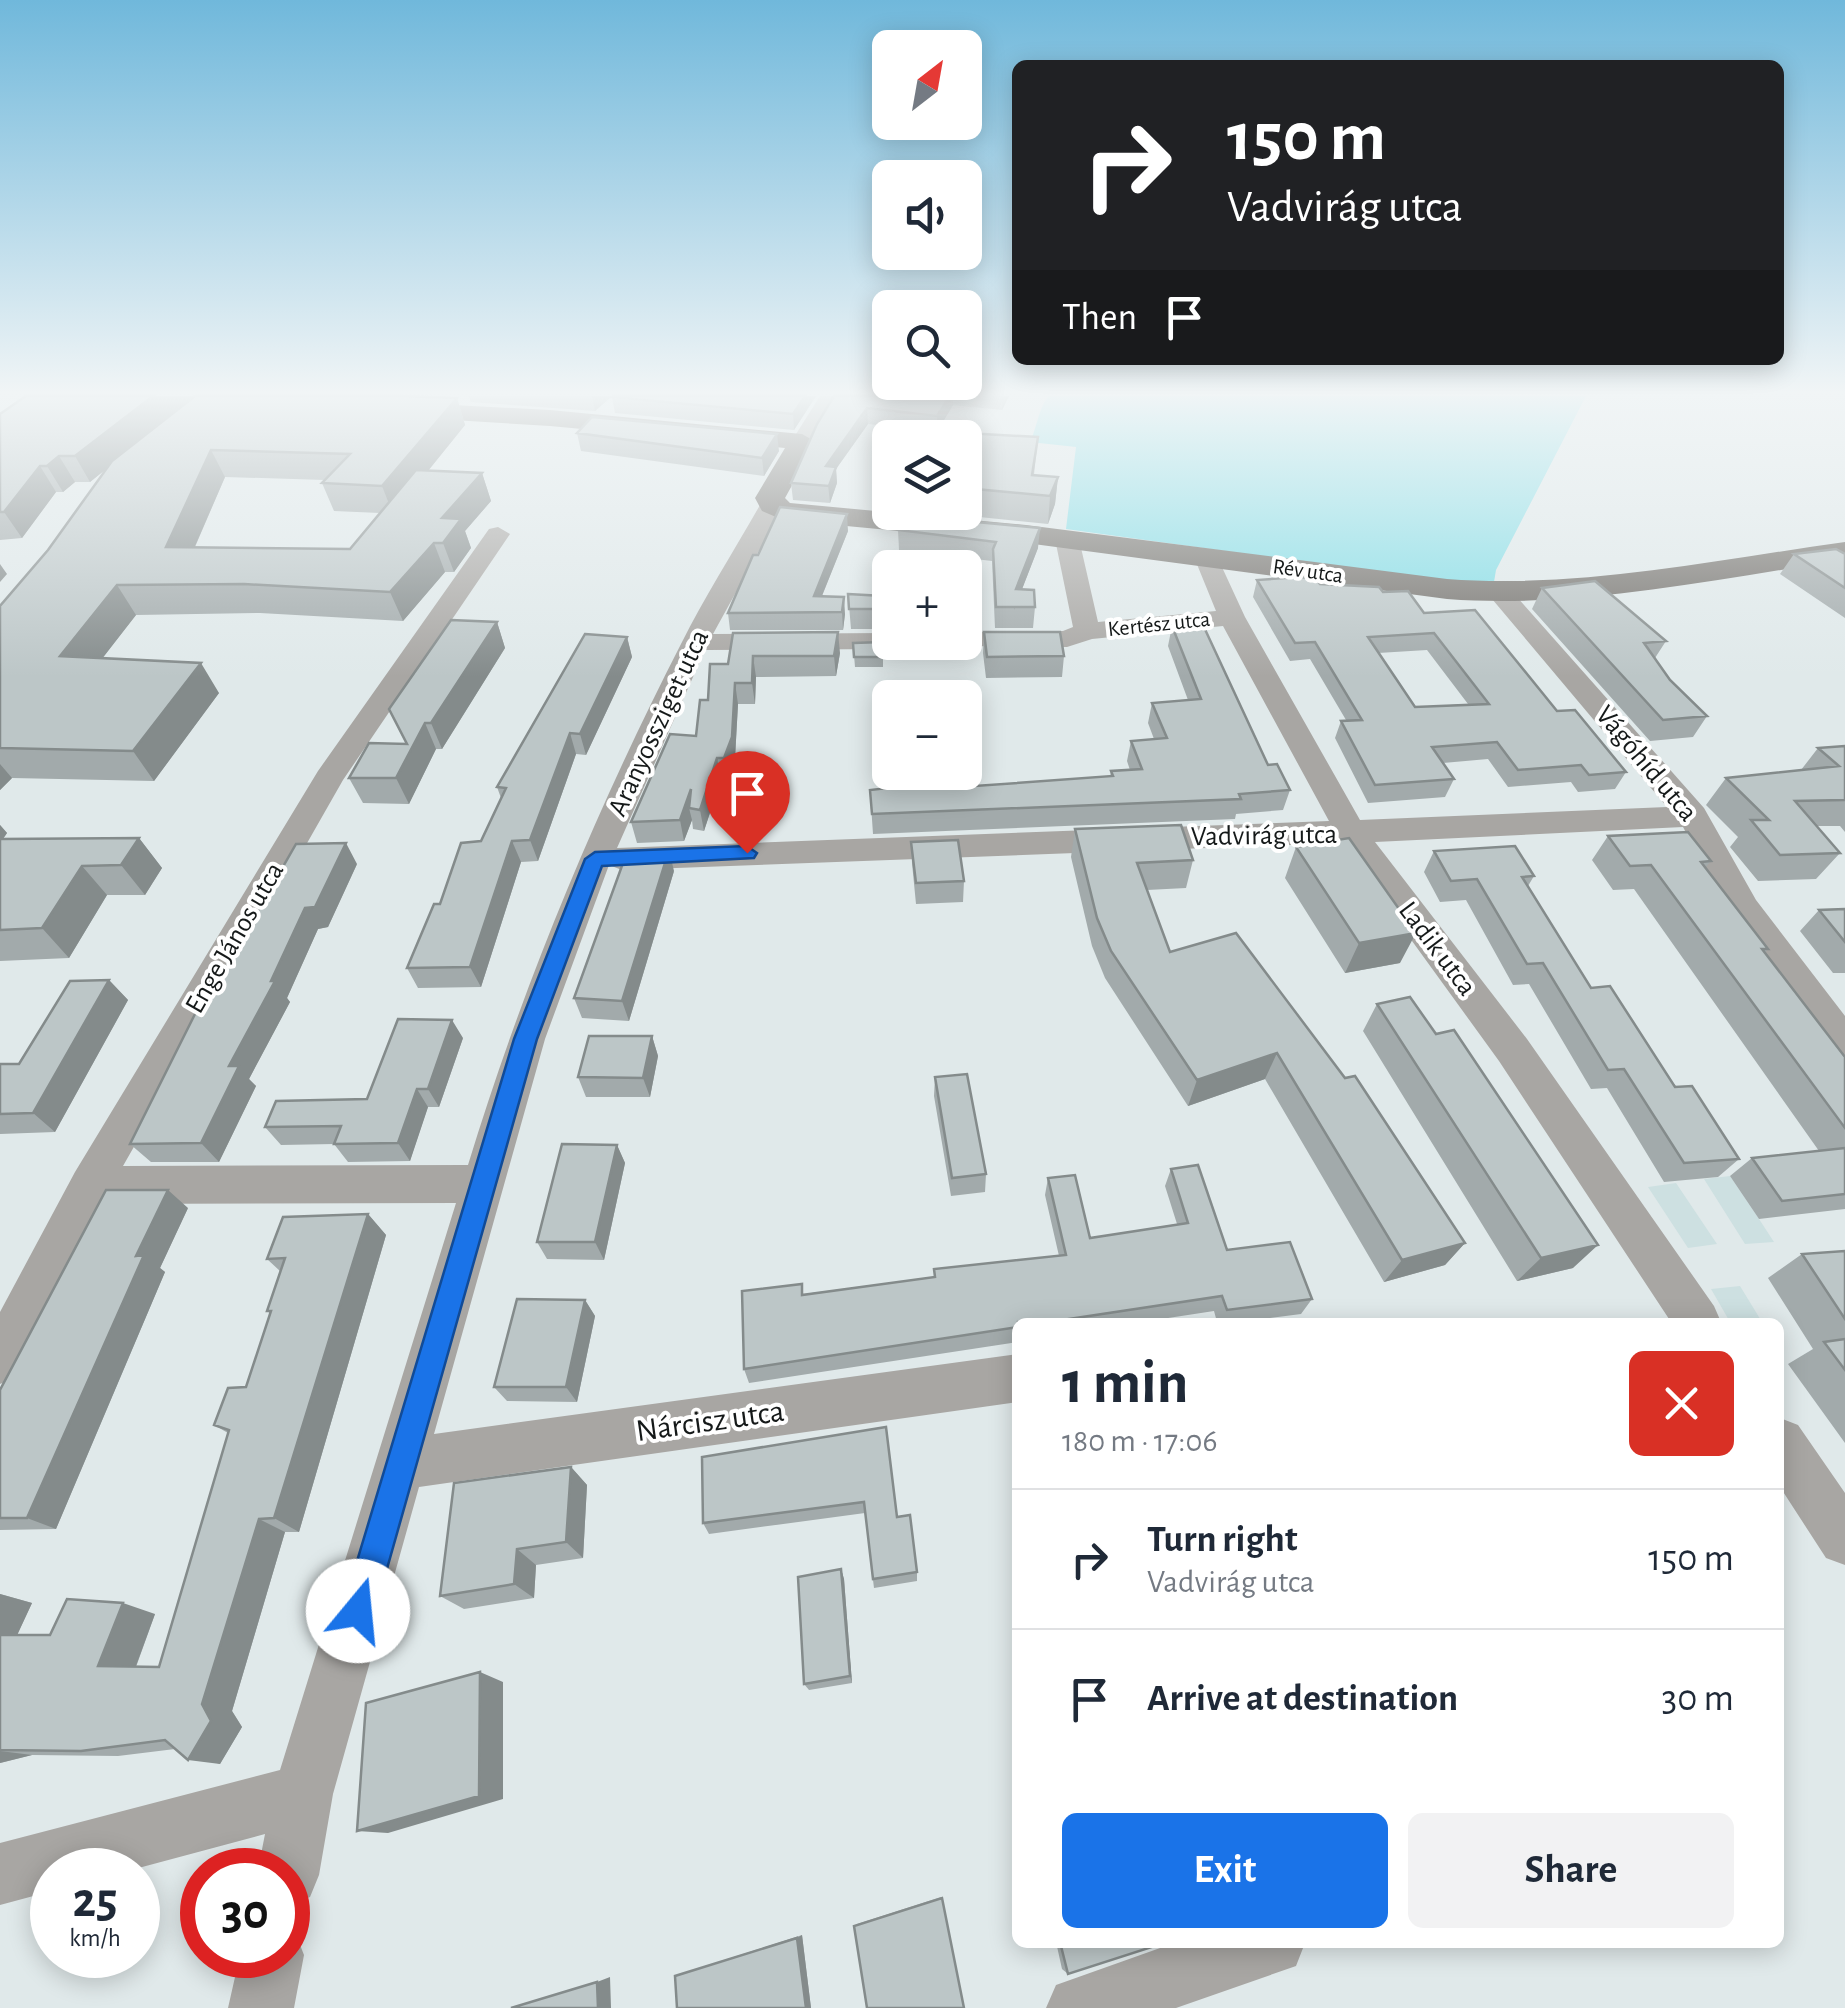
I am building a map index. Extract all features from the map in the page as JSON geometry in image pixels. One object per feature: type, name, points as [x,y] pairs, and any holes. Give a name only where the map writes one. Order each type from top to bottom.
[{"type":"main road","name":"Aranyossziget utca","points":[[772,505],[770,498],[775,490]]},
{"type":"main road","name":"Rév utca","points":[[772,505],[802,516],[1068,539],[1500,593],[1589,587],[1837,558]]},
{"type":"street","name":"Aranyossziget utca","points":[[293,1848],[304,1794],[526,1039],[595,859],[695,642],[772,505]]},
{"type":"street","name":"Enge János utca","points":[[0,1360],[90,1185],[328,778],[498,534]]},
{"type":"street","name":"Kertész utca","points":[[1068,539],[1086,631]]},
{"type":"street","name":"Ladik utca","points":[[1206,557],[1232,618],[1352,834],[1512,1050],[1695,1318]]},
{"type":"street","name":"Vágóhíd utca","points":[[1500,593],[1693,816],[1743,908],[1830,1008],[1845,1044]]},
{"type":"street","name":"Kertész utca","points":[[982,640],[1067,639],[1086,631],[1232,618]]},
{"type":"street","points":[[695,642],[872,641]]},
{"type":"street","name":"Vadvirág utca","points":[[595,859],[1013,842],[1352,834],[1693,816]]},
{"type":"street","points":[[90,1185],[486,1184]]},
{"type":"street","name":"Nárcisz utca","points":[[403,1464],[1012,1379]]},
{"type":"street","points":[[1784,1449],[1845,1539]]},
{"type":"street","points":[[0,1874],[304,1794]]},
{"type":"street","points":[[1080,2008],[1255,1948]]},
{"type":"street","points":[[261,2008],[267,1978]]},
{"type":"shaded area","points":[[1071,490],[1538,490],[1496,570],[1493,588],[1066,529]]},
{"type":"shaded area","points":[[1730,1176],[1774,1242],[1745,1244],[1704,1179]]},
{"type":"shaded area","points":[[1676,1183],[1717,1244],[1688,1248],[1648,1187]]},
{"type":"shaded area","points":[[1740,1286],[1760,1318],[1728,1318],[1711,1289]]},
{"type":"building","points":[[0,490],[21,490],[4,512],[0,512]]},
{"type":"building","points":[[91,490],[193,490],[166,547],[350,549],[400,490],[467,490],[442,518],[461,519],[443,543],[434,543],[390,592],[244,584],[117,585],[60,656],[201,663],[133,751],[0,748],[0,606],[48,550]]},
{"type":"building","points":[[983,490],[1053,490],[1050,496]]},
{"type":"building","points":[[780,507],[847,514],[814,596],[844,597],[842,612],[728,613],[753,555],[758,555]]},
{"type":"building","points":[[982,522],[1040,528],[1016,589],[1034,590],[1035,607],[996,607],[996,542],[898,530],[982,530]]},
{"type":"building","points":[[1836,549],[1845,554],[1845,588],[1794,554]]},
{"type":"building","points":[[1299,577],[1316,579],[1320,584],[1408,591],[1424,613],[1475,610],[1557,711],[1575,710],[1626,772],[1589,775],[1581,765],[1518,770],[1497,742],[1432,747],[1454,779],[1375,785],[1341,721],[1362,720],[1315,642],[1295,643],[1257,580]],"holes":[[[1434,633],[1489,704],[1415,707],[1368,637]]]},
{"type":"building","points":[[1595,581],[1666,641],[1644,643],[1670,680],[1707,716],[1663,720],[1542,588]]},
{"type":"building","points":[[848,594],[872,595],[872,609],[849,609]]},
{"type":"building","points":[[451,620],[497,622],[431,723],[425,723],[396,778],[349,778],[369,743],[407,744],[389,709]]},
{"type":"building","points":[[1203,625],[1268,765],[1277,764],[1290,790],[1239,794],[1241,799],[872,814],[870,790],[982,790],[982,785],[1113,776],[1111,771],[1142,769],[1131,741],[1167,738],[1152,703],[1201,699],[1172,626]]},
{"type":"building","points":[[838,632],[834,656],[753,656],[752,683],[735,683],[732,737],[724,758],[717,758],[700,810],[689,808],[691,789],[680,820],[631,822],[670,734],[696,736],[700,700],[708,700],[710,664],[728,664],[733,633]]},
{"type":"building","points":[[984,632],[1060,632],[1064,656],[987,657]]},
{"type":"building","points":[[585,634],[627,637],[580,734],[570,733],[530,840],[512,841],[470,967],[407,968],[434,904],[440,904],[461,843],[481,841],[506,788],[497,787]]},
{"type":"building","points":[[872,642],[872,657],[854,657],[853,643]]},
{"type":"building","points":[[1845,746],[1845,800],[1795,801],[1840,853],[1780,855],[1751,820],[1769,820],[1726,778],[1839,766],[1818,748]]},
{"type":"building","points":[[1181,825],[1193,860],[1137,863],[1170,952],[1236,933],[1345,1078],[1355,1076],[1465,1243],[1402,1260],[1277,1053],[1197,1080],[1111,951],[1097,918],[1075,829]]},
{"type":"building","points":[[1688,832],[1711,861],[1701,862],[1845,1057],[1845,1128],[1651,865],[1630,866],[1608,836]]},
{"type":"building","points":[[139,838],[121,865],[82,866],[42,928],[0,930],[0,839]]},
{"type":"building","points":[[1349,838],[1416,933],[1359,943],[1296,847]]},
{"type":"building","points":[[958,840],[964,881],[916,883],[911,842]]},
{"type":"building","points":[[346,843],[315,907],[305,908],[271,981],[275,981],[229,1066],[239,1066],[201,1143],[130,1144],[211,982],[217,982],[296,844]]},
{"type":"building","points":[[1515,846],[1534,876],[1522,877],[1591,988],[1610,986],[1675,1087],[1692,1086],[1739,1159],[1684,1163],[1624,1069],[1608,1070],[1543,963],[1527,964],[1477,879],[1451,881],[1434,851]]},
{"type":"building","points":[[669,850],[622,1001],[574,998],[627,852]]},
{"type":"building","points":[[1845,909],[1845,942],[1819,910]]},
{"type":"building","points":[[109,980],[33,1113],[0,1114],[0,1064],[19,1064],[70,981]]},
{"type":"building","points":[[1410,997],[1436,1034],[1454,1030],[1598,1245],[1541,1258],[1377,1004]]},
{"type":"building","points":[[398,1019],[452,1020],[428,1089],[417,1089],[398,1143],[334,1144],[341,1126],[265,1127],[276,1101],[367,1099]]},
{"type":"building","points":[[589,1036],[652,1036],[643,1078],[578,1077]]},
{"type":"building","points":[[967,1074],[986,1174],[952,1178],[935,1077]]},
{"type":"building","points":[[562,1144],[617,1145],[595,1242],[537,1242]]},
{"type":"building","points":[[1845,1148],[1845,1194],[1782,1201],[1752,1158]]},
{"type":"building","points":[[1198,1165],[1227,1250],[1290,1242],[1312,1299],[1227,1310],[1222,1296],[1076,1318],[1012,1318],[1012,1328],[744,1369],[742,1291],[802,1284],[802,1295],[935,1277],[934,1269],[1066,1255],[1048,1178],[1075,1175],[1090,1238],[1188,1223],[1171,1169]]},
{"type":"building","points":[[106,1190],[168,1190],[136,1256],[144,1255],[27,1518],[0,1518],[0,1390]]},
{"type":"building","points":[[368,1214],[274,1518],[259,1519],[202,1704],[211,1721],[188,1760],[165,1740],[81,1751],[0,1750],[0,1635],[50,1635],[67,1599],[123,1603],[98,1666],[159,1667],[229,1430],[214,1425],[228,1388],[246,1387],[271,1311],[267,1311],[285,1258],[267,1259],[283,1217]]},
{"type":"building","points":[[1845,1251],[1845,1319],[1802,1254]]},
{"type":"building","points":[[517,1299],[585,1300],[566,1387],[494,1387]]},
{"type":"building","points":[[1845,1339],[1845,1370],[1824,1342]]},
{"type":"building","points":[[886,1427],[897,1517],[910,1515],[917,1572],[873,1579],[864,1502],[703,1523],[702,1457]]},
{"type":"building","points":[[571,1467],[566,1542],[517,1549],[514,1584],[440,1596],[454,1483]]},
{"type":"building","points":[[841,1569],[850,1676],[804,1684],[798,1577]]},
{"type":"building","points":[[480,1672],[479,1796],[357,1831],[366,1703]]},
{"type":"building","points":[[942,1898],[964,2008],[867,2008],[854,1926]]},
{"type":"building","points":[[797,1938],[806,2008],[677,2008],[675,1976]]},
{"type":"building","points":[[1062,1948],[1149,1948],[1068,1974]]},
{"type":"building","points":[[597,1982],[598,2008],[511,2008]]},
{"type":"route","points":[[358,1611],[526,1039],[595,859],[747,853]]}]
